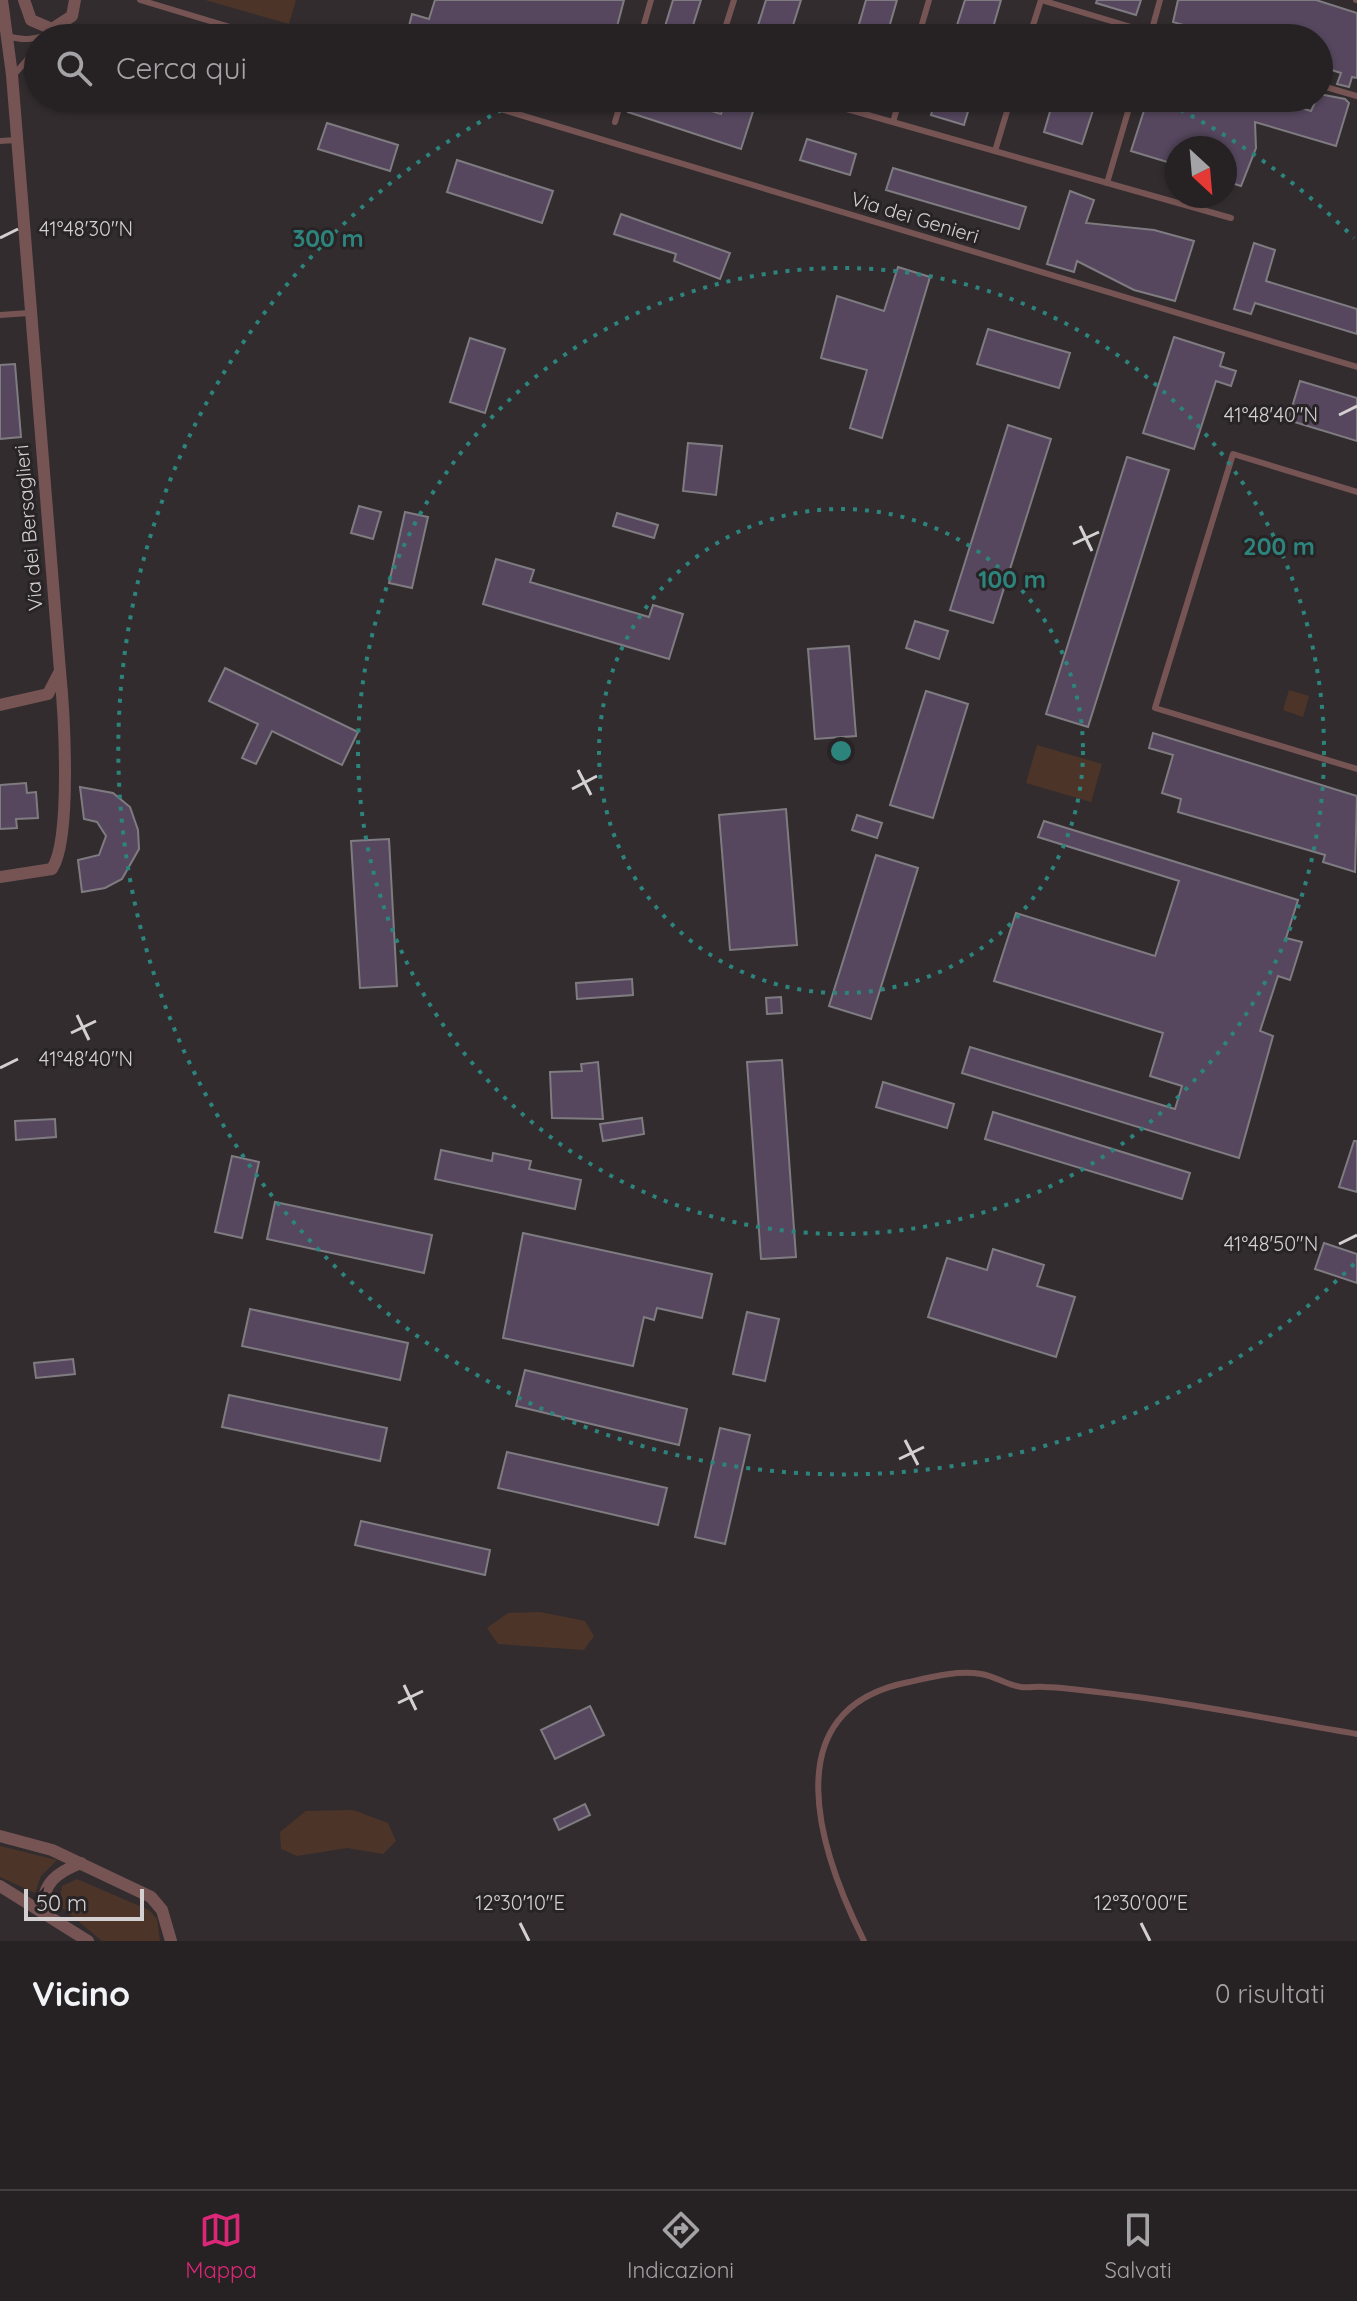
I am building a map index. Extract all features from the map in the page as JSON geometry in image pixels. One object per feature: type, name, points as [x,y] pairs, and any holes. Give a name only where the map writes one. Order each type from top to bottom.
[{"type":"street","name":"Via dei Bersaglieri","points":[[0,877],[52,869],[62,848],[64,710],[3,0]]},
{"type":"street","points":[[24,0],[26,14],[36,24]]},
{"type":"street","points":[[62,24],[72,16],[75,0]]},
{"type":"street","points":[[0,705],[48,694],[60,671]]},
{"type":"street","points":[[0,1836],[37,1844],[158,1902],[171,1941]]},
{"type":"street","points":[[44,1910],[44,1892],[51,1880],[81,1863]]},
{"type":"street","points":[[0,1886],[44,1910],[88,1941]]},
{"type":"lane","points":[[140,0],[220,24]]},
{"type":"lane","points":[[644,24],[651,0]]},
{"type":"lane","points":[[726,24],[734,0]]},
{"type":"lane","points":[[922,24],[929,0]]},
{"type":"lane","points":[[1033,24],[1041,0],[1116,24]]},
{"type":"lane","points":[[1153,24],[1160,0]]},
{"type":"lane","points":[[7,36],[24,39]]},
{"type":"lane","points":[[12,79],[24,61]]},
{"type":"lane","points":[[1333,89],[1357,96]]},
{"type":"lane","name":"Via dei Genieri","points":[[510,112],[1357,367]]},
{"type":"lane","points":[[615,122],[618,112]]},
{"type":"lane","points":[[858,112],[1231,218]]},
{"type":"lane","points":[[893,122],[896,112]]},
{"type":"lane","points":[[995,151],[1007,112]]},
{"type":"lane","points":[[1107,183],[1128,112]]},
{"type":"lane","points":[[0,141],[16,140]]},
{"type":"lane","points":[[0,315],[29,313]]},
{"type":"lane","points":[[1357,492],[1233,454],[1155,708],[1357,769]]},
{"type":"lane","points":[[864,1941],[825,1850],[818,1807],[817,1764],[838,1723],[862,1700],[890,1686],[941,1675],[980,1674],[1022,1687],[1075,1689],[1172,1702],[1357,1734]]},
{"type":"shaded area","points":[[205,0],[296,0],[289,24]]},
{"type":"shaded area","points":[[1289,690],[1309,696],[1303,717],[1283,710]]},
{"type":"shaded area","points":[[1037,745],[1102,764],[1091,802],[1026,783]]},
{"type":"shaded area","points":[[540,1612],[585,1621],[594,1636],[584,1650],[498,1644],[487,1628],[508,1613]]},
{"type":"shaded area","points":[[353,1810],[388,1823],[396,1841],[383,1854],[347,1848],[297,1856],[281,1849],[280,1832],[306,1811]]},
{"type":"shaded area","points":[[0,1846],[57,1860],[41,1876],[35,1893],[0,1877]]},
{"type":"shaded area","points":[[77,1879],[149,1910],[157,1919],[160,1941],[102,1941],[59,1905],[62,1886]]},
{"type":"building","points":[[435,0],[624,0],[618,24],[410,24],[412,14],[429,19]]},
{"type":"building","points":[[673,0],[701,0],[693,24],[666,24]]},
{"type":"building","points":[[766,0],[801,0],[793,24],[758,24]]},
{"type":"building","points":[[866,0],[897,0],[890,24],[859,24]]},
{"type":"building","points":[[965,0],[1001,0],[994,24],[957,24]]},
{"type":"building","points":[[1097,0],[1141,0],[1136,15],[1096,3]]},
{"type":"building","points":[[1178,0],[1316,0],[1357,13],[1357,78],[1352,77],[1349,87],[1337,84],[1341,73],[1333,70],[1333,24],[1173,22]]},
{"type":"building","points":[[1333,97],[1349,103],[1336,146],[1255,122],[1256,148],[1241,186],[1237,185],[1237,136],[1165,136],[1165,161],[1131,151],[1144,112],[1333,112]]},
{"type":"building","points":[[628,112],[753,112],[741,149]]},
{"type":"building","points":[[932,112],[968,112],[964,125],[931,115]]},
{"type":"building","points":[[1050,112],[1092,112],[1082,144],[1044,132]]},
{"type":"building","points":[[327,123],[398,145],[390,171],[318,149]]},
{"type":"building","points":[[807,139],[856,154],[850,175],[800,160]]},
{"type":"building","points":[[457,160],[553,191],[542,223],[447,192]]},
{"type":"building","points":[[893,168],[1026,207],[1019,229],[886,190]]},
{"type":"building","points":[[1070,191],[1094,200],[1086,223],[1154,230],[1194,241],[1175,301],[1134,290],[1077,261],[1074,272],[1047,264]]},
{"type":"building","points":[[621,214],[730,253],[720,279],[674,261],[676,254],[614,234]]},
{"type":"building","points":[[1254,243],[1275,250],[1266,281],[1357,309],[1357,334],[1255,303],[1251,314],[1234,309]]},
{"type":"building","points":[[898,267],[930,277],[882,438],[850,428],[867,370],[821,358],[837,296],[884,311]]},
{"type":"building","points":[[988,329],[1070,353],[1059,388],[977,364]]},
{"type":"building","points":[[1174,337],[1224,353],[1220,366],[1236,371],[1231,386],[1216,381],[1194,449],[1143,433]]},
{"type":"building","points":[[470,338],[505,349],[485,413],[450,402]]},
{"type":"building","points":[[15,364],[21,437],[0,439],[0,365]]},
{"type":"building","points":[[1300,381],[1357,398],[1357,441],[1288,420]]},
{"type":"building","points":[[1008,425],[1051,439],[993,623],[950,610]]},
{"type":"building","points":[[688,443],[722,446],[716,495],[683,491]]},
{"type":"building","points":[[1127,457],[1169,470],[1088,727],[1046,714]]},
{"type":"building","points":[[359,506],[381,512],[373,539],[351,533]]},
{"type":"building","points":[[405,512],[428,517],[412,588],[389,583]]},
{"type":"building","points":[[617,513],[658,525],[654,538],[613,526]]},
{"type":"building","points":[[496,559],[534,570],[530,582],[649,617],[653,605],[683,614],[669,659],[483,604]]},
{"type":"building","points":[[915,621],[948,631],[939,659],[906,648]]},
{"type":"building","points":[[849,646],[856,736],[815,739],[808,649]]},
{"type":"building","points":[[225,668],[358,732],[342,765],[272,731],[256,764],[242,758],[258,724],[209,701]]},
{"type":"building","points":[[926,691],[968,704],[933,818],[890,805]]},
{"type":"building","points":[[1153,733],[1357,796],[1355,872],[1323,862],[1325,855],[1178,812],[1181,799],[1162,793],[1173,755],[1149,748]]},
{"type":"building","points":[[26,783],[27,793],[36,792],[38,818],[16,819],[17,828],[0,829],[0,785]]},
{"type":"building","points":[[80,787],[113,793],[130,807],[138,830],[139,849],[122,879],[105,888],[82,892],[78,860],[99,855],[106,836],[97,822],[84,819]]},
{"type":"building","points":[[786,809],[797,945],[730,950],[719,815]]},
{"type":"building","points":[[857,815],[882,823],[877,838],[852,830]]},
{"type":"building","points":[[1044,821],[1298,900],[1286,938],[1302,942],[1290,980],[1278,976],[1260,1031],[1273,1036],[1239,1158],[962,1073],[970,1047],[1175,1109],[1182,1086],[1150,1076],[1163,1033],[994,981],[1016,913],[1155,956],[1179,881],[1038,837]]},
{"type":"building","points":[[389,839],[397,986],[360,988],[351,841]]},
{"type":"building","points":[[876,855],[918,868],[871,1019],[829,1006]]},
{"type":"building","points":[[632,979],[633,995],[577,999],[576,983]]},
{"type":"building","points":[[781,997],[782,1013],[767,1014],[766,998]]},
{"type":"building","points":[[782,1060],[796,1257],[761,1259],[747,1062]]},
{"type":"building","points":[[598,1062],[603,1119],[552,1118],[550,1072],[582,1071],[581,1064]]},
{"type":"building","points":[[883,1082],[954,1104],[947,1128],[876,1107]]},
{"type":"building","points":[[993,1112],[1190,1173],[1182,1199],[985,1139]]},
{"type":"building","points":[[642,1118],[644,1134],[603,1141],[600,1124]]},
{"type":"building","points":[[55,1119],[56,1137],[16,1140],[15,1121]]},
{"type":"building","points":[[1354,1141],[1357,1141],[1357,1192],[1339,1187]]},
{"type":"building","points":[[441,1150],[492,1161],[493,1153],[531,1161],[529,1169],[581,1180],[575,1209],[435,1179]]},
{"type":"building","points":[[232,1156],[259,1162],[242,1238],[215,1232]]},
{"type":"building","points":[[275,1202],[432,1235],[424,1273],[267,1239]]},
{"type":"building","points":[[523,1233],[712,1274],[702,1318],[657,1308],[654,1320],[644,1317],[633,1366],[503,1338]]},
{"type":"building","points":[[1324,1243],[1357,1254],[1357,1283],[1315,1269]]},
{"type":"building","points":[[993,1249],[1044,1265],[1037,1286],[1075,1297],[1056,1357],[928,1317],[947,1258],[987,1270]]},
{"type":"building","points":[[250,1309],[408,1343],[400,1380],[242,1346]]},
{"type":"building","points":[[747,1312],[779,1319],[765,1381],[733,1374]]},
{"type":"building","points":[[73,1359],[75,1374],[36,1378],[34,1363]]},
{"type":"building","points":[[525,1370],[687,1409],[679,1445],[516,1406]]},
{"type":"building","points":[[229,1395],[387,1428],[380,1461],[222,1427]]},
{"type":"building","points":[[720,1428],[750,1435],[725,1544],[695,1537]]},
{"type":"building","points":[[507,1452],[667,1488],[658,1525],[498,1488]]},
{"type":"building","points":[[361,1521],[490,1550],[485,1575],[355,1545]]},
{"type":"building","points":[[590,1706],[604,1735],[555,1759],[541,1730]]},
{"type":"building","points":[[585,1804],[590,1815],[559,1830],[554,1819]]}]
